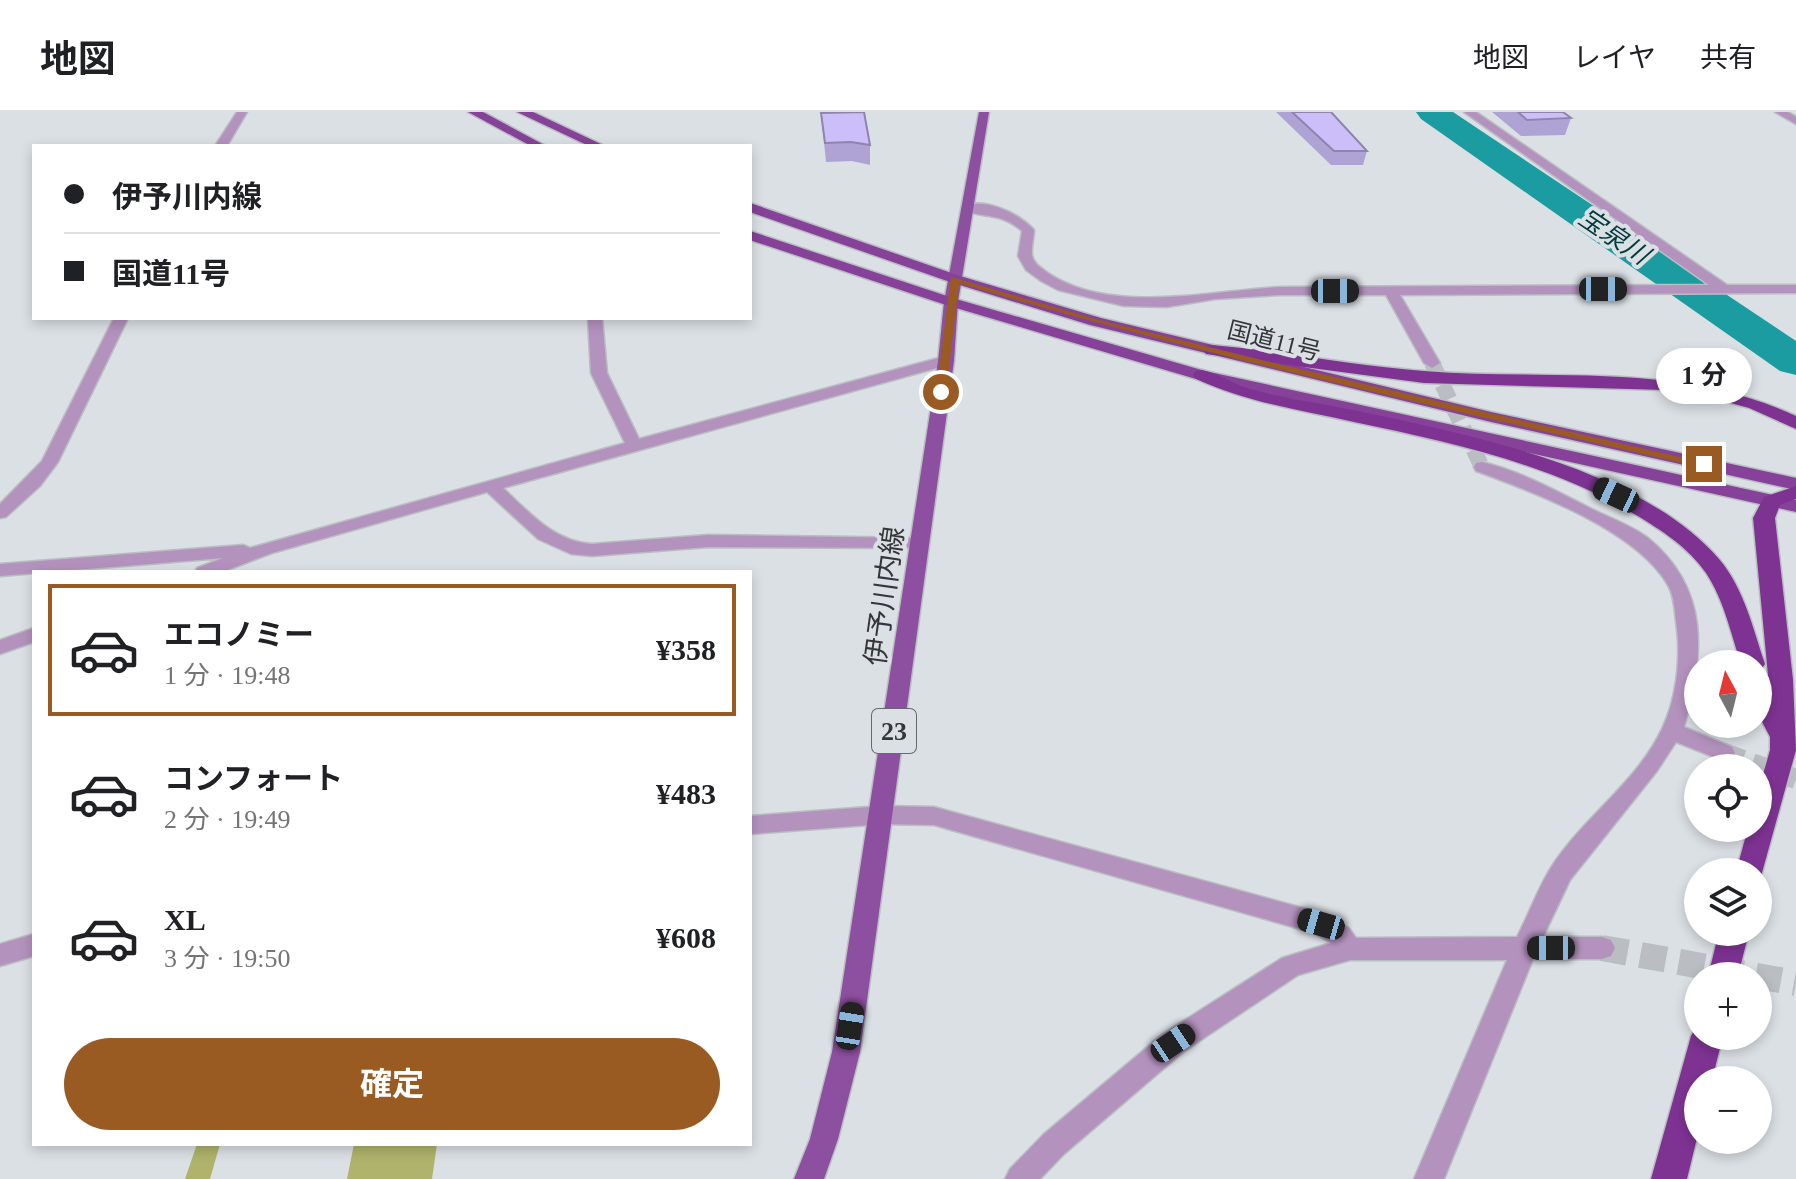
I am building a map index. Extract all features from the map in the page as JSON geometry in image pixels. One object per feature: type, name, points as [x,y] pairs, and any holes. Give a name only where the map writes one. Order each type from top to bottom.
[{"type":"highway","points":[[474,112],[536,144]]},
{"type":"highway","points":[[523,112],[595,144]]},
{"type":"highway","name":"国道11号","points":[[752,208],[955,279],[1096,322],[1491,417],[1796,484]]},
{"type":"highway","name":"国道11号","points":[[752,236],[951,302],[1202,375],[1796,506]]},
{"type":"highway","points":[[1212,350],[1264,354],[1424,377],[1654,384],[1704,391],[1749,403],[1796,423]]},
{"type":"highway","points":[[1202,375],[1240,392],[1407,428],[1504,453],[1591,483],[1640,506],[1682,535],[1711,564],[1730,597],[1748,650]]},
{"type":"highway","points":[[1754,858],[1783,750],[1781,680],[1764,518],[1771,501],[1796,492]]},
{"type":"highway","points":[[1772,719],[1783,750]]},
{"type":"highway","points":[[1669,1179],[1703,1050]]},
{"type":"main road","name":"伊予川内線","points":[[809,1179],[824,1139],[846,1052],[946,361],[951,302],[984,112]]},
{"type":"street","points":[[222,144],[242,112]]},
{"type":"street","points":[[1469,112],[1717,288]]},
{"type":"street","points":[[1780,112],[1796,121]]},
{"type":"street","points":[[968,208],[988,209],[1020,222],[1028,230],[1025,256],[1031,267],[1046,278],[1063,287],[1124,302],[1167,303],[1244,292],[1796,289]]},
{"type":"street","points":[[1391,291],[1432,363]]},
{"type":"street","points":[[0,513],[34,482],[50,462],[120,320]]},
{"type":"street","points":[[595,320],[599,373],[634,445]]},
{"type":"street","points":[[209,570],[266,549],[946,361]]},
{"type":"street","points":[[1429,1179],[1525,948],[1561,873],[1649,765],[1672,731],[1684,689],[1690,651],[1681,591],[1665,565],[1639,540],[1534,486],[1482,467]]},
{"type":"street","points":[[491,486],[544,535],[571,548],[592,550],[708,541],[919,544]]},
{"type":"street","points":[[0,570],[266,549]]},
{"type":"street","points":[[0,647],[32,636]]},
{"type":"street","points":[[1672,731],[1724,753]]},
{"type":"street","points":[[752,825],[882,815],[934,816],[1321,924],[1340,936],[1350,949]]},
{"type":"street","points":[[0,955],[32,946]]},
{"type":"street","points":[[1020,1179],[1054,1144],[1173,1043],[1291,966],[1350,949],[1602,948]]},
{"type":"green space","points":[[196,1146],[219,1146],[210,1179],[185,1179]]},
{"type":"green space","points":[[354,1146],[437,1146],[432,1179],[347,1179]]},
{"type":"building","points":[[864,112],[870,145],[825,143],[821,113]]},
{"type":"building","points":[[1292,112],[1331,112],[1367,151],[1334,151]]},
{"type":"building","points":[[1518,112],[1563,112],[1571,118],[1527,120]]},
{"type":"waterway","name":"宝泉川","points":[[1432,112],[1796,361]]},
{"type":"tunnel","points":[[1432,363],[1482,467]]},
{"type":"tunnel","points":[[1724,753],[1796,779]]},
{"type":"tunnel","points":[[1602,948],[1796,983]]},
{"type":"route","points":[[941,392],[955,279],[1096,322],[1274,366],[1704,464]]}]
